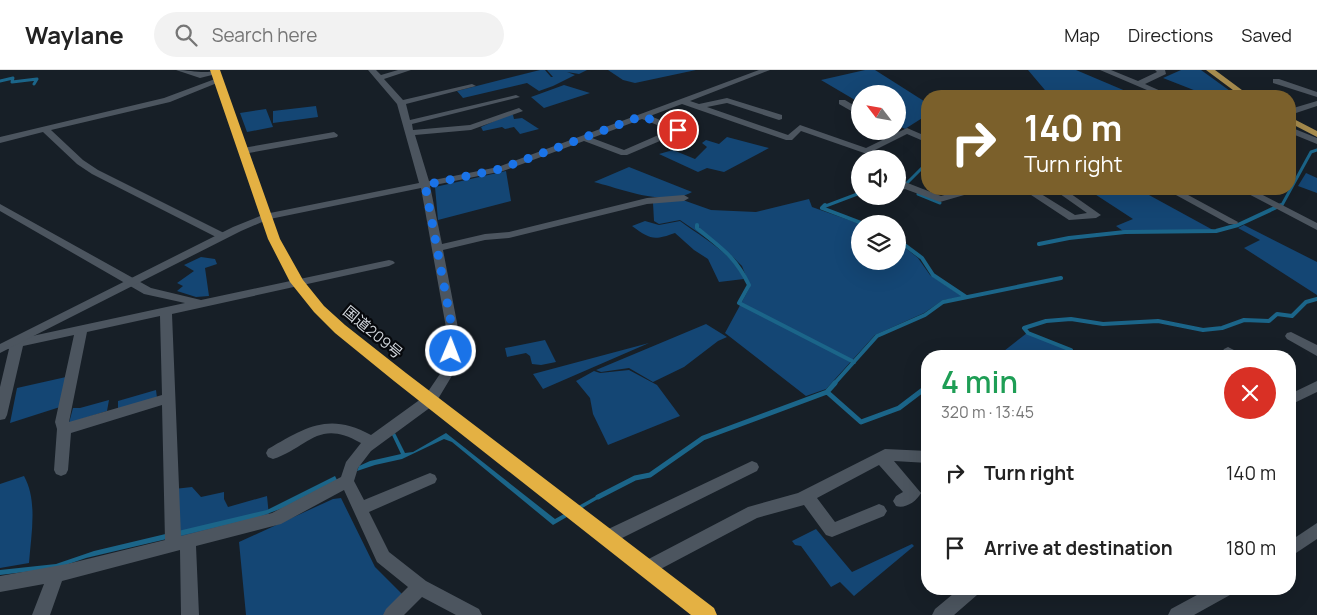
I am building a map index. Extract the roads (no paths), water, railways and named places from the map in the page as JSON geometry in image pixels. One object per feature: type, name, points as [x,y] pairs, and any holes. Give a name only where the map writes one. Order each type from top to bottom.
[{"type":"highway","name":"国道209号","points":[[216,75],[265,217],[297,282],[319,309],[340,329],[430,400],[707,615]]},
{"type":"main road","points":[[1210,70],[1238,90]]},
{"type":"main road","points":[[1296,123],[1317,134]]},
{"type":"street","points":[[180,70],[200,76],[216,75]]},
{"type":"street","points":[[372,70],[401,103],[425,185],[453,333],[450,369],[430,400],[372,443],[351,466],[347,481],[383,557],[420,587],[473,615]]},
{"type":"street","points":[[379,78],[407,70]]},
{"type":"street","points":[[9,346],[222,236],[265,217],[500,169],[766,70]]},
{"type":"street","points":[[1104,70],[1153,90]]},
{"type":"street","points":[[1138,84],[1163,72],[1159,70]]},
{"type":"street","points":[[0,140],[167,100],[216,75]]},
{"type":"street","points":[[1276,81],[1317,95]]},
{"type":"street","points":[[401,103],[472,86]]},
{"type":"street","points":[[698,107],[740,95]]},
{"type":"street","points":[[407,123],[516,97]]},
{"type":"street","points":[[727,100],[779,117]]},
{"type":"street","points":[[681,101],[789,138],[800,128],[867,150],[882,140]]},
{"type":"street","points":[[842,102],[851,108]]},
{"type":"street","points":[[1296,110],[1317,103]]},
{"type":"street","points":[[410,134],[471,127],[519,111]]},
{"type":"street","points":[[584,138],[624,153],[678,130],[642,116]]},
{"type":"street","points":[[822,135],[834,127]]},
{"type":"street","points":[[45,130],[80,162],[95,172],[222,236]]},
{"type":"street","points":[[906,131],[921,137]]},
{"type":"street","points":[[1296,132],[1317,141]]},
{"type":"street","points":[[243,151],[334,135]]},
{"type":"street","points":[[906,185],[921,192]]},
{"type":"street","points":[[928,195],[940,200],[956,195]]},
{"type":"street","points":[[1037,195],[1073,218],[1096,215],[1067,195]]},
{"type":"street","points":[[1181,195],[1233,222]]},
{"type":"street","points":[[1256,195],[1317,227]]},
{"type":"street","points":[[438,248],[485,237],[509,235],[647,201],[684,198]]},
{"type":"street","points":[[0,208],[148,290],[200,303]]},
{"type":"street","points":[[9,346],[389,262]]},
{"type":"street","points":[[166,311],[168,398],[180,543],[190,615]]},
{"type":"street","points":[[61,470],[64,429],[62,422],[81,330]]},
{"type":"street","points":[[1291,336],[1317,351]]},
{"type":"street","points":[[0,415],[9,346]]},
{"type":"street","points":[[1296,393],[1317,386]]},
{"type":"street","points":[[64,429],[168,398]]},
{"type":"street","points":[[273,453],[318,429],[338,427],[372,443]]},
{"type":"street","points":[[647,568],[753,512],[806,496],[881,457],[921,457]]},
{"type":"street","points":[[881,457],[913,493],[901,501]]},
{"type":"street","points":[[608,538],[752,467]]},
{"type":"street","points":[[360,509],[430,479]]},
{"type":"street","points":[[0,584],[56,574],[275,520],[347,481]]},
{"type":"street","points":[[806,496],[832,530],[879,511]]},
{"type":"street","points":[[1296,546],[1317,530]]},
{"type":"street","points":[[41,615],[56,574]]},
{"type":"street","points":[[392,615],[420,587]]},
{"type":"street","points":[[941,615],[964,595]]},
{"type":"street","points":[[1177,615],[1213,595]]},
{"type":"waterway","points":[[0,81],[13,78],[12,82],[37,79],[34,84]]},
{"type":"waterway","points":[[1296,179],[1311,152],[1317,150]]},
{"type":"waterway","points":[[906,184],[921,169]]},
{"type":"waterway","points":[[918,194],[940,203]]},
{"type":"waterway","points":[[1279,207],[1287,195]]},
{"type":"waterway","points":[[823,207],[851,196]]},
{"type":"waterway","points":[[1039,244],[1069,238],[1125,232],[1216,231],[1238,225],[1281,205]]},
{"type":"waterway","points":[[823,207],[851,219]]},
{"type":"waterway","points":[[697,225],[697,228],[733,259],[744,275],[749,285],[739,303],[854,362]]},
{"type":"waterway","points":[[906,246],[922,258],[933,275],[966,297]]},
{"type":"waterway","points":[[854,362],[877,336],[925,315],[943,302],[1061,278]]},
{"type":"waterway","points":[[1071,350],[1028,333],[1024,328],[1046,321],[1071,319],[1103,324],[1158,321],[1203,330],[1222,328],[1244,320],[1269,321],[1277,314],[1292,316],[1306,302],[1317,299]]},
{"type":"waterway","points":[[834,384],[854,362]]},
{"type":"waterway","points":[[827,392],[835,383]]},
{"type":"waterway","points":[[827,392],[861,422],[899,408],[921,391]]},
{"type":"waterway","points":[[598,497],[635,478],[650,475],[703,438],[827,392]]}]
